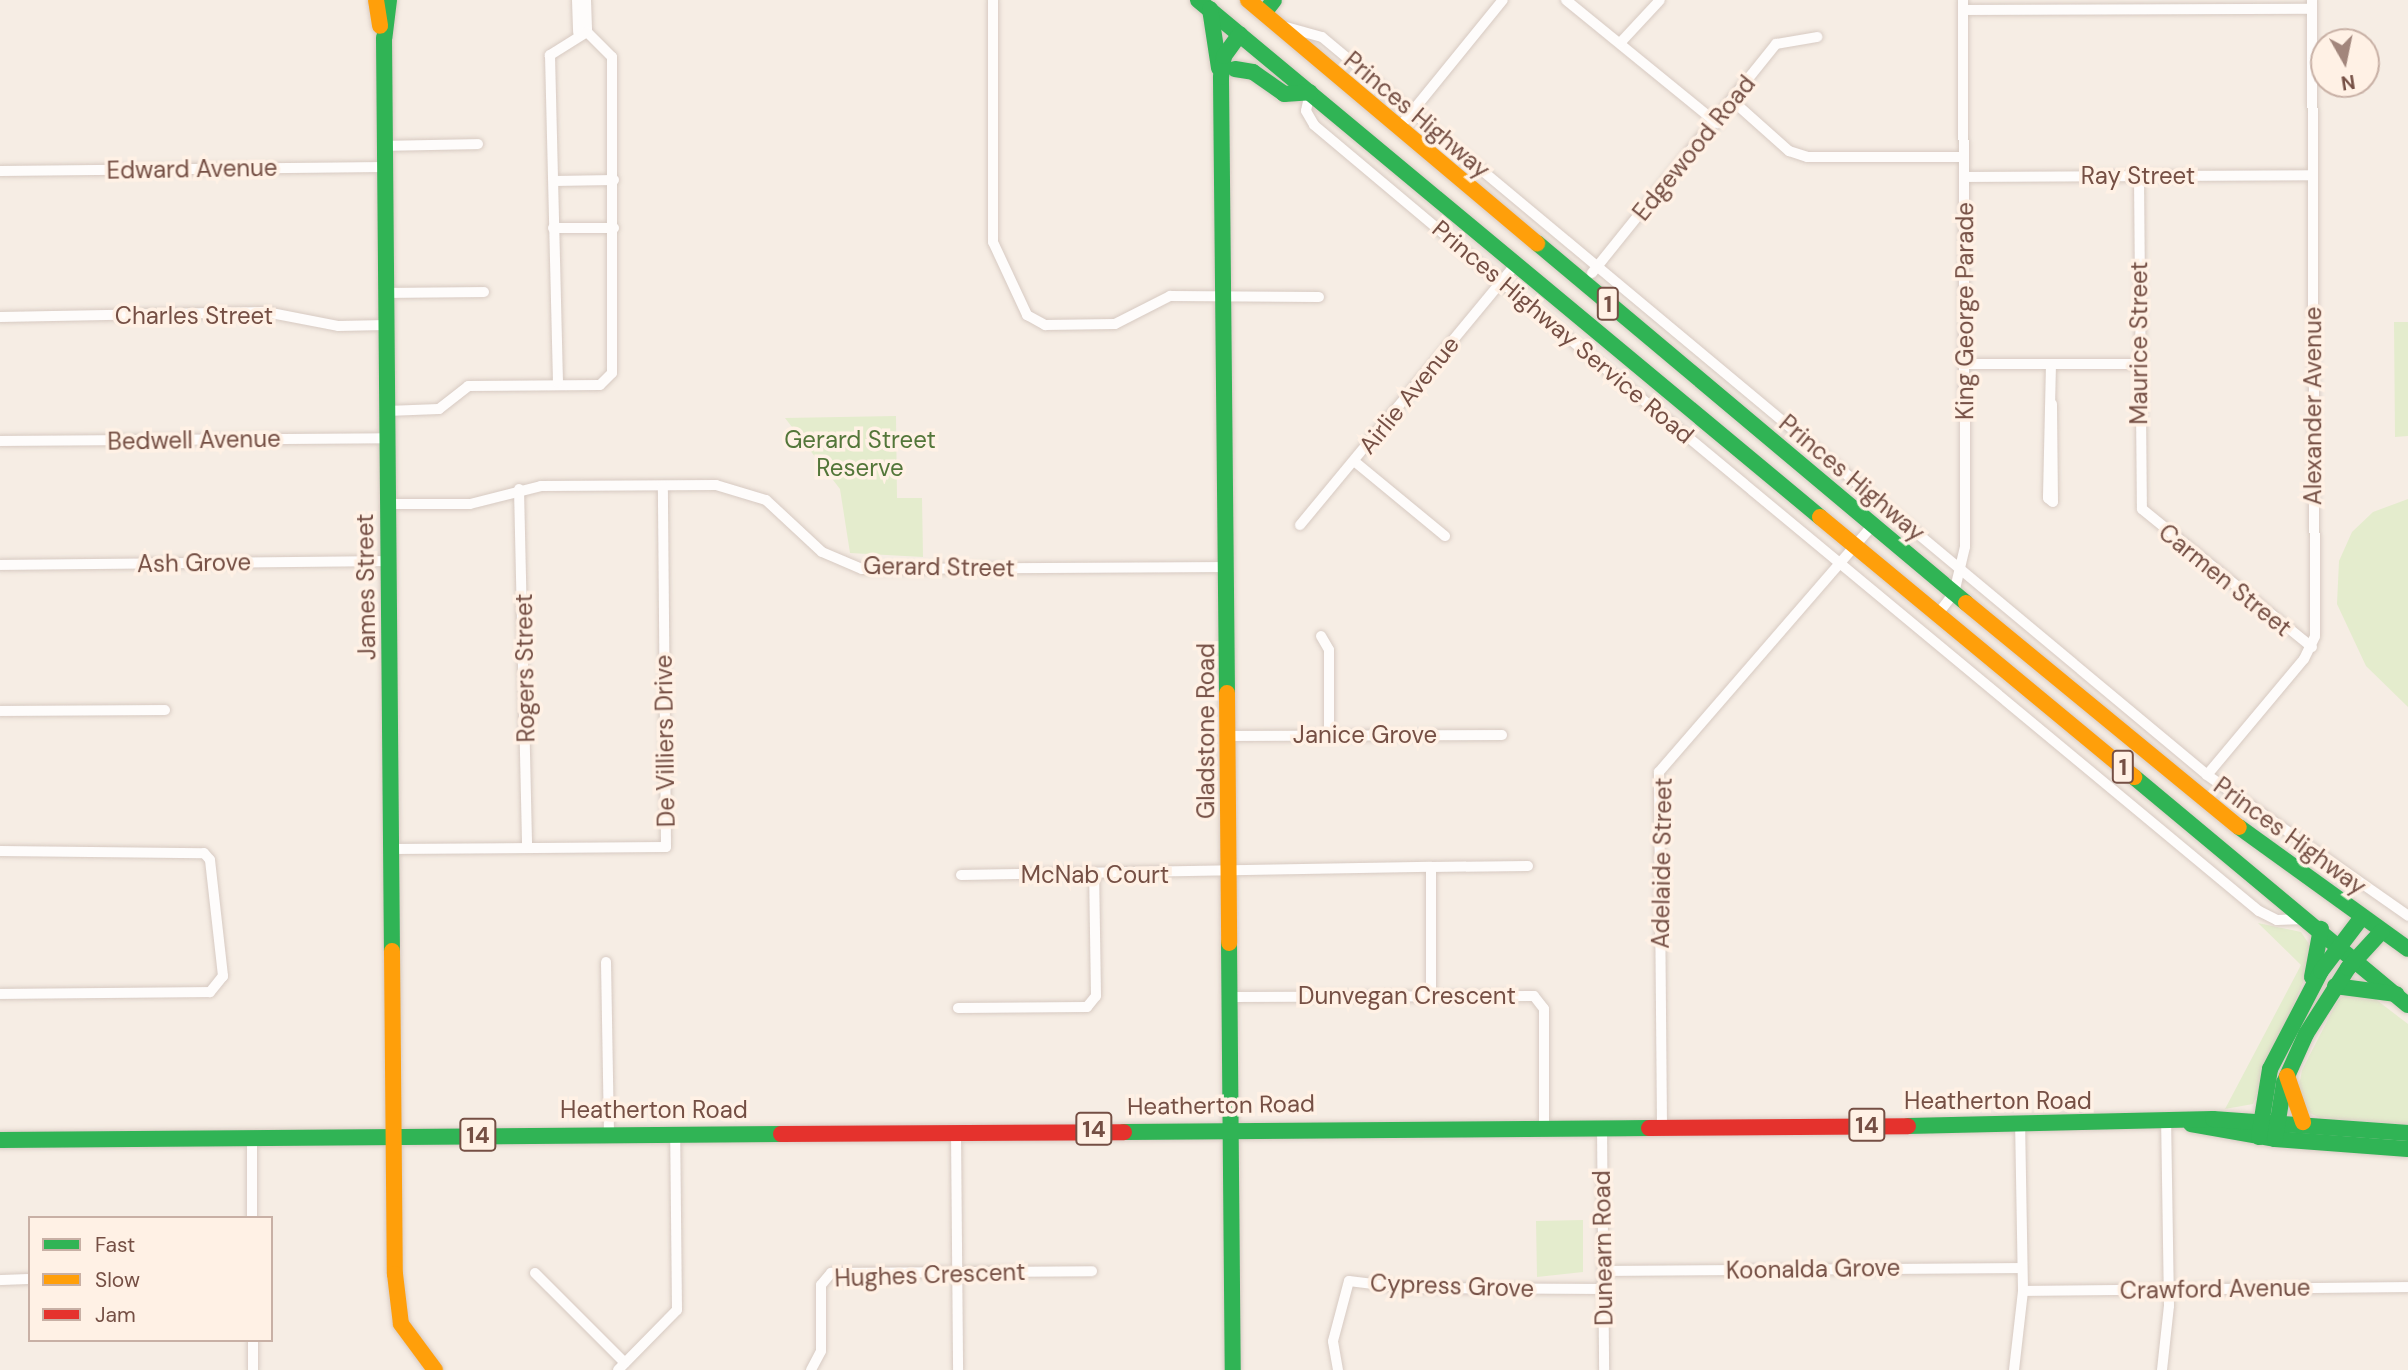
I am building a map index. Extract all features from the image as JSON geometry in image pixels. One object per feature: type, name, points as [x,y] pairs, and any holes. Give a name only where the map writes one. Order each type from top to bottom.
[{"type":"main road","name":"James Street","points":[[376,0],[384,38]]},
{"type":"main road","name":"James Street","points":[[389,0],[384,38],[384,146],[395,1275],[401,1324],[432,1367]]},
{"type":"main road","name":"Princes Highway","points":[[1248,0],[1269,6],[1279,27],[1398,130],[1874,524],[2188,790],[2408,949]]},
{"type":"main road","name":"Princes Highway","points":[[1204,5],[1937,615],[2341,945],[2402,999]]},
{"type":"main road","points":[[1204,5],[1227,79],[1253,72],[1284,94],[1310,92]]},
{"type":"main road","name":"Gladstone Road","points":[[1233,1370],[1225,296],[1227,79],[1244,38],[1269,6]]},
{"type":"main road","points":[[2267,1138],[2270,1120],[2270,1069],[2312,987],[2362,917]]},
{"type":"main road","points":[[2312,987],[2315,924]]},
{"type":"main road","points":[[2270,1120],[2287,1076],[2335,986],[2356,958],[2382,931]]},
{"type":"main road","points":[[2335,986],[2402,999]]},
{"type":"main road","points":[[2287,1076],[2303,1122]]},
{"type":"main road","name":"Heatherton Road","points":[[0,1140],[1232,1127],[2191,1124],[2270,1120],[2408,1133]]},
{"type":"main road","name":"Heatherton Road","points":[[2191,1124],[2267,1138],[2408,1149]]},
{"type":"street","points":[[387,411],[439,408],[468,386],[558,383],[600,385],[611,373],[614,180],[611,54],[582,32],[577,0]]},
{"type":"street","points":[[558,383],[550,55],[582,32],[586,0]]},
{"type":"street","points":[[993,0],[993,242],[1027,315],[1045,325],[1115,324],[1164,298],[1318,296]]},
{"type":"street","points":[[1398,130],[1503,0]]},
{"type":"street","points":[[1566,0],[1621,42],[1717,123]]},
{"type":"street","points":[[1621,42],[1660,0]]},
{"type":"street","points":[[1963,5],[2312,5]]},
{"type":"street","name":"King George Parade","points":[[1937,615],[1954,593],[1962,569],[1965,364],[1963,5]]},
{"type":"street","name":"Alexander Avenue","points":[[2312,5],[2312,648]]},
{"type":"street","name":"Princes Highway","points":[[1279,27],[1314,32],[1414,111],[1682,340],[1962,569],[2207,775],[2408,916]]},
{"type":"street","name":"Edgewood Road","points":[[1584,284],[1734,102],[1776,44],[1817,37]]},
{"type":"street","name":"Princes Highway Service Road","points":[[1310,92],[1306,111],[1314,125],[1841,560]]},
{"type":"street","points":[[1734,102],[1789,150],[1807,157],[1964,157]]},
{"type":"street","points":[[384,146],[478,144]]},
{"type":"street","name":"Edward Avenue","points":[[0,171],[385,167]]},
{"type":"street","name":"Ray Street","points":[[1964,177],[2312,175]]},
{"type":"street","name":"Maurice Street","points":[[2138,176],[2141,509]]},
{"type":"street","points":[[554,181],[614,180]]},
{"type":"street","points":[[553,228],[614,228]]},
{"type":"street","name":"Airlie Avenue","points":[[1300,524],[1516,264]]},
{"type":"street","points":[[386,293],[484,292]]},
{"type":"street","name":"Charles Street","points":[[0,317],[266,312],[338,326],[386,325]]},
{"type":"street","points":[[1657,345],[1682,340]]},
{"type":"street","points":[[1965,364],[2139,364]]},
{"type":"street","points":[[2051,364],[2048,498],[2053,502],[2057,424],[2052,404]]},
{"type":"street","name":"Bedwell Avenue","points":[[0,441],[387,438]]},
{"type":"street","points":[[1354,461],[1445,536]]},
{"type":"street","name":"Gerard Street","points":[[388,504],[470,504],[519,489],[716,485],[752,494],[779,509],[822,552],[862,569],[1227,567]]},
{"type":"street","name":"De Villiers Drive","points":[[391,849],[666,846],[663,486]]},
{"type":"street","name":"Rogers Street","points":[[519,489],[527,847]]},
{"type":"street","name":"Carmen Street","points":[[2141,509],[2312,648]]},
{"type":"street","name":"Adelaide Street","points":[[1662,1125],[1659,772],[1874,524]]},
{"type":"street","points":[[1841,560],[2270,918],[2315,924]]},
{"type":"street","name":"Ash Grove","points":[[0,565],[388,561]]},
{"type":"street","points":[[1321,636],[1329,650],[1329,735]]},
{"type":"street","points":[[2207,775],[2312,648]]},
{"type":"street","points":[[0,711],[165,710]]},
{"type":"street","name":"Janice Grove","points":[[1229,736],[1502,735]]},
{"type":"street","points":[[0,851],[193,849],[210,860],[223,976],[211,992],[0,994]]},
{"type":"street","name":"McNab Court","points":[[961,875],[1528,866]]},
{"type":"street","points":[[1431,867],[1431,995]]},
{"type":"street","points":[[958,1008],[1087,1007],[1096,996],[1094,874]]},
{"type":"street","points":[[606,962],[609,1133]]},
{"type":"street","name":"Dunvegan Crescent","points":[[1231,997],[1530,995],[1540,1000],[1544,1126]]},
{"type":"street","points":[[2162,1370],[2169,1290],[2166,1123]]},
{"type":"street","points":[[2014,1370],[2023,1292],[2020,1124]]},
{"type":"street","name":"Dunearn Road","points":[[1602,1126],[1604,1370]]},
{"type":"street","points":[[956,1131],[958,1370]]},
{"type":"street","points":[[535,1273],[622,1367],[677,1310],[675,1133]]},
{"type":"street","points":[[252,1138],[252,1216]]},
{"type":"street","name":"Koonalda Grove","points":[[1604,1271],[2022,1268]]},
{"type":"street","name":"Hughes Crescent","points":[[811,1370],[821,1351],[821,1285],[827,1275],[1092,1271]]},
{"type":"street","points":[[0,1280],[28,1279]]},
{"type":"street","name":"Cypress Grove","points":[[1338,1370],[1333,1341],[1349,1281],[1406,1288],[1604,1289]]},
{"type":"street","name":"Crawford Avenue","points":[[2023,1292],[2408,1287]]},
{"type":"street","points":[[253,1342],[253,1370]]},
{"type":"green space","points":[[2394,322],[2408,322],[2408,436],[2395,437]]},
{"type":"green space","name":"Gerard Street Reserve","points":[[896,416],[897,498],[922,498],[923,557],[850,553],[840,489],[785,418]]},
{"type":"green space","points":[[2408,499],[2408,707],[2366,666],[2337,604],[2339,561],[2352,532],[2373,512]]},
{"type":"green space","points":[[2258,923],[2301,932],[2315,953],[2253,1104],[2225,1109],[2301,965]]},
{"type":"green space","points":[[2349,993],[2374,998],[2408,1024],[2408,1125],[2320,1118],[2306,1111],[2298,1091],[2302,1070],[2338,1000]]},
{"type":"green space","points":[[1583,1220],[1583,1272],[1537,1277],[1536,1221]]},
{"type":"traffic: fast","points":[[389,0],[384,38],[392,951]]},
{"type":"traffic: fast","points":[[1198,0],[1820,517]]},
{"type":"traffic: fast","points":[[1264,13],[1274,0]]},
{"type":"traffic: fast","points":[[1210,9],[1219,68]]},
{"type":"traffic: fast","points":[[1227,693],[1221,77],[1224,56],[1240,34]]},
{"type":"traffic: fast","points":[[1235,69],[1253,72],[1284,94],[1310,92]]},
{"type":"traffic: fast","points":[[1537,243],[1966,603]]},
{"type":"traffic: fast","points":[[2134,777],[2408,1005]]},
{"type":"traffic: fast","points":[[2239,827],[2408,949]]},
{"type":"traffic: fast","points":[[2259,1137],[2270,1069],[2321,971],[2362,917]]},
{"type":"traffic: fast","points":[[2312,977],[2321,929]]},
{"type":"traffic: fast","points":[[2275,1139],[2284,1083],[2306,1034],[2348,968],[2382,931]]},
{"type":"traffic: fast","points":[[1229,943],[1233,1370]]},
{"type":"traffic: fast","points":[[2335,986],[2396,994]]},
{"type":"traffic: fast","points":[[1908,1126],[2213,1119],[2408,1133]]},
{"type":"traffic: fast","points":[[2191,1124],[2275,1139],[2408,1149]]},
{"type":"traffic: fast","points":[[1124,1132],[1649,1128]]},
{"type":"traffic: fast","points":[[0,1140],[781,1134]]},
{"type":"traffic: slow","points":[[376,0],[380,26]]},
{"type":"traffic: slow","points":[[1248,0],[1537,243]]},
{"type":"traffic: slow","points":[[1820,517],[2134,777]]},
{"type":"traffic: slow","points":[[1966,603],[2239,827]]},
{"type":"traffic: slow","points":[[1227,693],[1229,943]]},
{"type":"traffic: slow","points":[[392,951],[395,1274],[401,1324],[435,1370]]},
{"type":"traffic: slow","points":[[2287,1076],[2303,1122]]},
{"type":"traffic: jam","points":[[1649,1128],[1908,1126]]},
{"type":"traffic: jam","points":[[781,1134],[1124,1132]]}]
